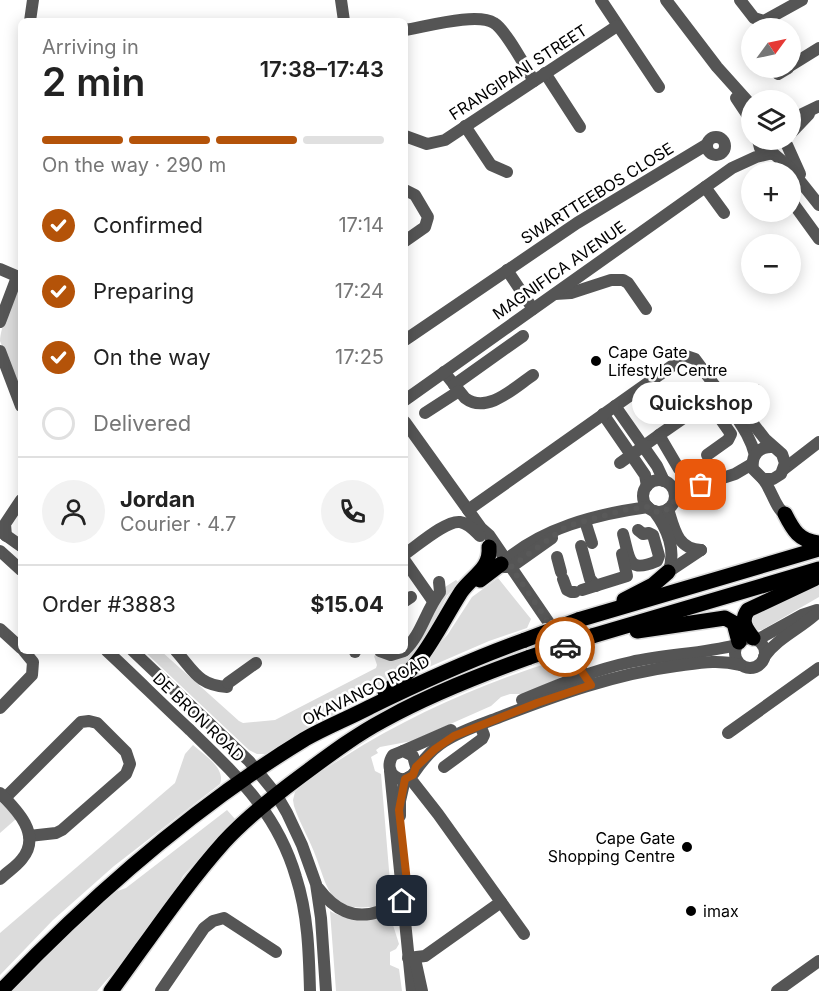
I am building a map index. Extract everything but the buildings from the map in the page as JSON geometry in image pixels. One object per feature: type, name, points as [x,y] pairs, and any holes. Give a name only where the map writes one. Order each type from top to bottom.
[{"type":"main road","points":[[781,511],[799,536],[819,543]]},
{"type":"main road","points":[[308,738],[406,676],[431,643],[463,589],[484,567],[489,557],[486,538]]},
{"type":"main road","name":"OKAVANGO ROAD","points":[[1,991],[79,912],[157,845],[243,781],[308,738],[437,675],[525,640],[582,619],[819,549]]},
{"type":"main road","points":[[454,605],[465,592],[505,565]]},
{"type":"main road","name":"OKAVANGO ROAD","points":[[111,991],[181,894],[225,841],[276,794],[342,746],[397,713],[470,678],[530,657],[592,636],[819,569]]},
{"type":"main road","points":[[582,619],[642,592],[668,572]]},
{"type":"main road","points":[[746,641],[745,614],[748,610],[819,577]]},
{"type":"main road","points":[[609,631],[626,632],[724,618],[734,623],[746,641]]},
{"type":"street","points":[[30,18],[33,0]]},
{"type":"street","points":[[340,0],[343,18]]},
{"type":"street","points":[[601,0],[659,87]]},
{"type":"street","points":[[666,0],[717,67],[741,94]]},
{"type":"street","points":[[740,0],[754,18],[764,21],[802,0]]},
{"type":"street","points":[[408,30],[478,18],[492,22],[502,32],[534,81]]},
{"type":"street","name":"FRANGIPANI STREET","points":[[408,137],[433,144],[444,140],[618,26]]},
{"type":"street","points":[[801,59],[819,48]]},
{"type":"street","points":[[717,67],[741,105]]},
{"type":"street","points":[[545,74],[580,127]]},
{"type":"street","points":[[801,115],[815,109]]},
{"type":"street","name":"MAGNIFICA AVENUE","points":[[801,126],[815,109]]},
{"type":"street","points":[[465,126],[491,165],[507,172]]},
{"type":"street","name":"SWARTTEEBOS CLOSE","points":[[408,338],[577,223],[706,145]]},
{"type":"street","name":"MAGNIFICA AVENUE","points":[[732,168],[748,150]]},
{"type":"street","points":[[764,150],[788,166],[816,201]]},
{"type":"street","name":"MAGNIFICA AVENUE","points":[[408,398],[732,168],[756,157],[784,150]]},
{"type":"street","points":[[793,150],[816,201]]},
{"type":"street","points":[[705,187],[724,213]]},
{"type":"street","points":[[408,192],[415,195],[428,216],[425,227],[408,239]]},
{"type":"street","points":[[801,214],[819,239]]},
{"type":"street","points":[[0,269],[18,278]]},
{"type":"street","points":[[507,270],[533,309]]},
{"type":"street","points":[[0,322],[18,280]]},
{"type":"street","points":[[553,295],[571,293],[611,280],[623,280],[628,283],[646,309]]},
{"type":"street","points":[[424,413],[523,336]]},
{"type":"street","points":[[0,351],[18,398]]},
{"type":"street","points":[[468,510],[686,356],[693,357],[714,386],[778,450],[785,463],[781,473],[781,511]]},
{"type":"street","points":[[444,372],[469,402],[482,404],[494,401],[533,375]]},
{"type":"street","points":[[734,406],[756,390]]},
{"type":"street","points":[[620,463],[722,392]]},
{"type":"street","points":[[615,406],[668,483],[679,539],[691,548],[701,550],[668,572]]},
{"type":"street","points":[[734,406],[751,438],[756,468],[772,491],[781,511]]},
{"type":"street","points":[[603,414],[645,475],[648,500],[662,521],[669,539],[672,559],[668,572]]},
{"type":"street","points":[[659,435],[668,454],[679,469],[684,471],[728,440],[731,434],[717,414],[707,417]]},
{"type":"street","points":[[408,426],[468,510],[526,600],[539,611],[588,680]]},
{"type":"street","points":[[756,468],[762,448],[778,450],[816,445]]},
{"type":"street","points":[[756,468],[768,480],[781,473],[816,445]]},
{"type":"street","points":[[648,500],[661,512],[701,485],[756,468]]},
{"type":"street","points":[[648,500],[653,481],[701,485]]},
{"type":"street","points":[[505,565],[535,540],[551,531],[648,500]]},
{"type":"street","points":[[0,511],[18,508]]},
{"type":"street","points":[[18,509],[5,524],[3,534],[18,544]]},
{"type":"street","points":[[764,513],[781,511]]},
{"type":"street","points":[[585,521],[590,579],[596,586]]},
{"type":"street","points":[[408,552],[448,524],[456,522],[471,527],[486,538],[503,545],[512,547],[535,540]]},
{"type":"street","points":[[505,565],[562,529]]},
{"type":"street","points":[[557,557],[567,590],[571,592],[624,578],[627,574],[620,535],[636,566],[643,567],[657,561],[659,556],[653,535],[643,534],[638,530]]},
{"type":"street","points":[[0,551],[18,567]]},
{"type":"street","points":[[408,565],[433,600]]},
{"type":"street","points":[[408,647],[441,589],[439,582]]},
{"type":"street","points":[[412,991],[412,958],[388,766],[393,755],[463,724],[649,658],[746,641],[802,615],[819,610]]},
{"type":"street","points":[[390,771],[396,777],[410,774],[446,740],[588,680],[687,664],[723,661],[749,669],[755,668],[773,646],[807,623],[819,610]]},
{"type":"street","points":[[0,629],[18,646]]},
{"type":"street","points":[[746,641],[764,647],[764,657]]},
{"type":"street","points":[[740,665],[734,656],[746,641]]},
{"type":"street","points":[[0,708],[32,675],[33,662],[26,654]]},
{"type":"street","name":"DE BRON ROAD","points":[[110,654],[243,781],[262,806],[281,838],[299,887],[308,944],[310,991]]},
{"type":"street","name":"DE BRON ROAD","points":[[136,654],[258,771],[276,794],[298,837],[316,884]]},
{"type":"street","points":[[179,654],[202,681],[212,686],[228,685],[256,663]]},
{"type":"street","points":[[728,733],[819,668]]},
{"type":"street","points":[[0,879],[25,856],[29,836],[24,821],[2,795],[77,725],[85,721],[97,723],[129,756],[130,764],[126,774],[62,830],[56,833],[29,836]]},
{"type":"street","points":[[444,767],[482,739],[484,735],[480,725]]},
{"type":"street","points":[[403,751],[413,756],[399,810],[405,900]]},
{"type":"street","points":[[410,774],[524,934]]},
{"type":"street","points":[[316,884],[330,903],[351,913],[373,913],[405,900]]},
{"type":"street","points":[[316,884],[321,918],[326,991]]},
{"type":"street","points":[[412,958],[426,956],[501,902]]},
{"type":"street","points":[[161,991],[204,927],[213,921],[224,918],[276,952]]},
{"type":"street","points":[[412,958],[422,991]]},
{"type":"street","points":[[777,991],[819,961]]},
{"type":"shaded area","points":[[18,291],[18,387],[0,341],[7,312]]},
{"type":"shaded area","points":[[498,578],[531,619],[527,628],[489,641],[415,673],[448,634],[472,597]]},
{"type":"shaded area","points":[[456,580],[458,582],[447,596],[410,662],[389,682],[266,754],[257,754],[249,750],[147,654],[164,654],[239,721],[243,723],[275,720],[376,668],[374,656],[377,654],[395,657],[397,654],[408,654],[408,639],[445,587]]},
{"type":"shaded area","points":[[819,584],[819,597],[762,630],[755,630],[750,617]]},
{"type":"shaded area","points":[[558,660],[564,670],[558,679],[523,694],[501,697],[491,706],[412,741],[380,747],[376,750],[378,753],[371,757],[375,771],[381,774],[391,894],[386,903],[374,907],[356,907],[338,901],[328,887],[296,813],[293,800],[295,792],[312,777],[395,727],[448,701]]},
{"type":"shaded area","points":[[193,745],[217,767],[221,778],[220,784],[114,866],[53,920],[0,975],[0,933],[175,783],[185,754]]},
{"type":"shaded area","points":[[0,800],[16,819],[0,833]]},
{"type":"shaded area","points":[[227,810],[235,819],[183,876],[120,965],[97,991],[8,991],[106,895],[126,888]]},
{"type":"shaded area","points":[[330,911],[353,918],[377,917],[392,913],[395,915],[393,925],[399,944],[390,952],[390,965],[399,969],[402,991],[336,991]]},
{"type":"way so far","points":[[565,647],[511,567],[567,526],[624,510],[648,507],[657,512],[665,511],[675,500],[701,485]]},
{"type":"place","name":"Cape Gate Lifestyle Centre","points":[[596,361]]},
{"type":"place","name":"Quickshop","points":[[701,485]]},
{"type":"place","name":"Cape Gate Shopping Centre","points":[[687,847]]},
{"type":"place","name":"imax","points":[[691,911]]},
{"type":"route","points":[[402,901],[409,900],[399,810],[405,779],[413,775],[416,767],[446,740],[537,703],[591,685],[565,647]]}]
